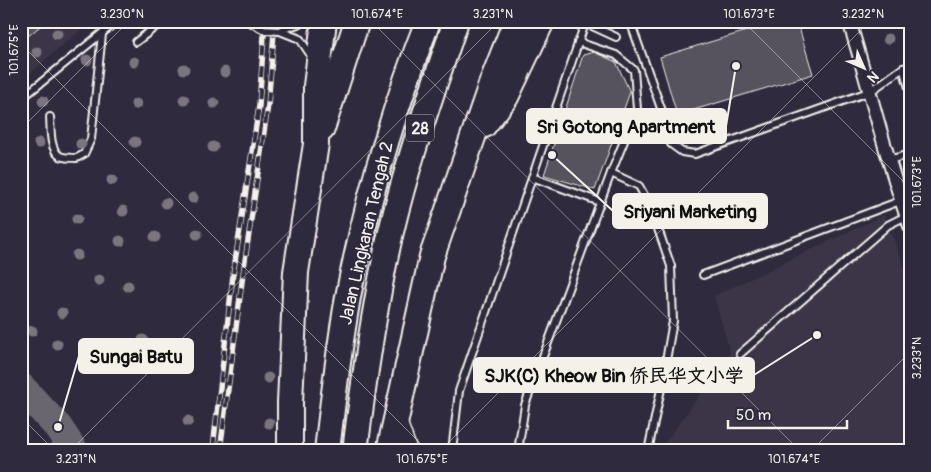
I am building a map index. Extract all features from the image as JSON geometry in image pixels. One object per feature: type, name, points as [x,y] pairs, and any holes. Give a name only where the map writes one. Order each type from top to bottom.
[{"type":"highway","points":[[290,451],[290,402],[296,272],[316,144],[316,86],[324,21]]},
{"type":"highway","points":[[316,144],[357,21]]},
{"type":"highway","name":"Jalan Lingkaran Tengah 2","points":[[327,451],[348,297],[363,231],[407,74],[428,21]]},
{"type":"highway","name":"Jalan Lingkaran Tengah 2","points":[[355,451],[364,379],[390,237],[424,115],[456,21]]},
{"type":"highway","points":[[389,451],[432,256],[516,21]]},
{"type":"highway","points":[[472,141],[506,97],[542,21]]},
{"type":"street","points":[[850,21],[889,160],[905,201],[908,221]]},
{"type":"street","points":[[396,418],[408,451]]},
{"type":"lane","points":[[21,99],[117,21]]},
{"type":"lane","points":[[136,42],[163,21]]},
{"type":"lane","points":[[248,21],[264,30],[280,31],[300,39],[313,60],[316,86]]},
{"type":"lane","points":[[280,31],[306,21]]},
{"type":"lane","points":[[630,21],[662,112],[671,144],[682,152],[695,154],[871,91],[906,67],[910,91]]},
{"type":"lane","points":[[452,451],[459,391],[583,29],[586,25],[616,37]]},
{"type":"lane","points":[[50,117],[51,139],[55,150],[61,156],[77,158],[84,154],[91,139],[102,34]]},
{"type":"lane","points":[[518,451],[526,405],[600,202],[637,109],[634,70],[616,55],[578,42]]},
{"type":"lane","points":[[889,160],[910,154]]},
{"type":"lane","points":[[611,173],[639,186],[650,206],[671,266],[673,321],[648,451]]},
{"type":"lane","points":[[532,177],[600,202]]},
{"type":"lane","points":[[703,275],[905,201]]},
{"type":"lane","points":[[740,354],[888,225],[908,221]]},
{"type":"shaded area","points":[[21,21],[91,21],[21,81]]},
{"type":"shaded area","points":[[884,215],[910,282],[910,451],[659,451],[730,353],[714,296]]},
{"type":"building","points":[[21,21],[45,21],[45,22],[21,42]]},
{"type":"building","points":[[780,21],[797,21],[813,74],[677,115],[660,57]]},
{"type":"building","points":[[594,52],[616,62],[630,92],[595,190],[544,175],[583,55]]},
{"type":"waterway","points":[[21,387],[58,427],[74,451]]},
{"type":"railway","points":[[213,448],[233,275],[259,106],[265,21]]},
{"type":"railway","points":[[220,451],[243,274],[268,105],[275,21]]},
{"type":"place","name":"Sri Gotong Apartment","points":[[736,66]]},
{"type":"place","name":"Sriyani Marketing","points":[[552,155]]},
{"type":"place","name":"SJK(C) Kheow Bin 侨民华文小学","points":[[817,335]]},
{"type":"place","name":"Sungai Batu","points":[[58,427]]}]
